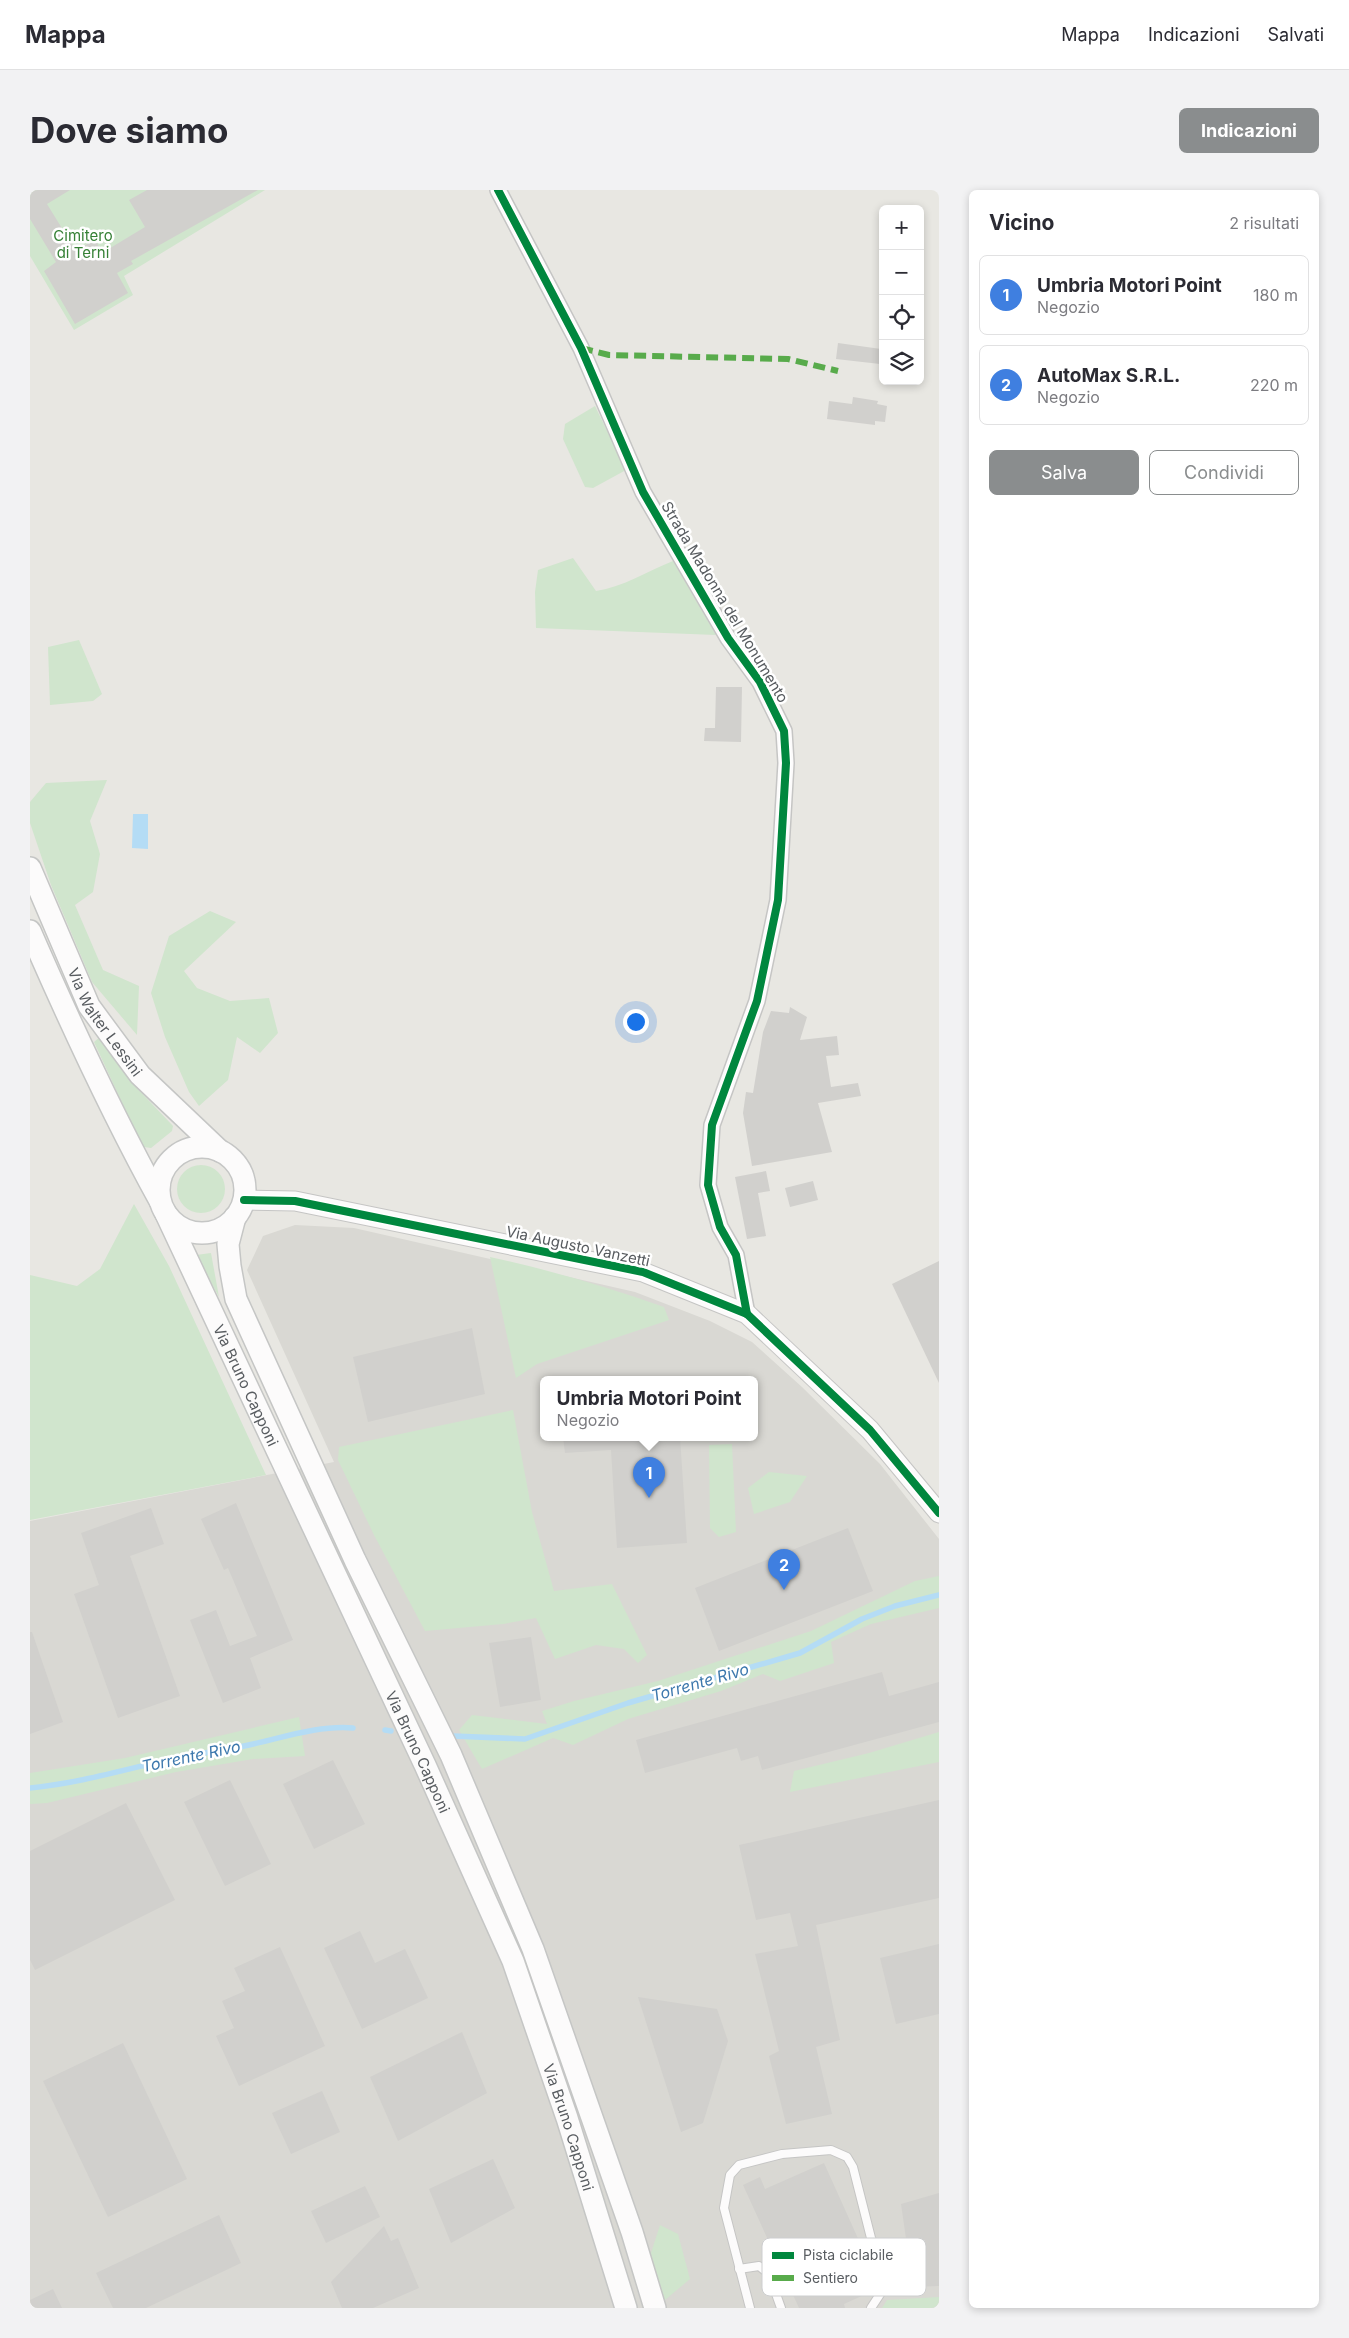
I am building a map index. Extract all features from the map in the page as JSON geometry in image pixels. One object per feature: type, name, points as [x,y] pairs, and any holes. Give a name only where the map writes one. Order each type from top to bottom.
[{"type":"main road","name":"Via Walter Lessini","points":[[30,868],[88,1006],[140,1075],[220,1151]]},
{"type":"main road","name":"Via Walter Lessini","points":[[30,931],[58,994],[163,1208]]},
{"type":"main road","points":[[206,1147],[220,1151],[232,1159],[240,1171],[244,1185],[239,1208],[225,1226],[213,1232],[200,1233],[187,1230],[175,1224],[163,1208],[158,1188],[162,1174],[169,1162],[179,1153],[192,1148],[206,1147]]},
{"type":"main road","name":"Via Bruno Capponi","points":[[163,1208],[425,1766],[512,1961],[567,2118],[626,2308]]},
{"type":"main road","name":"Via Bruno Capponi","points":[[239,1208],[228,1244],[236,1299],[354,1560],[451,1755],[533,1949],[617,2185],[655,2308]]},
{"type":"street","name":"Strada Madonna del Monumento","points":[[498,190],[582,348],[643,492],[728,638],[760,682],[784,731],[786,764],[778,900],[757,1001],[712,1125],[708,1184],[720,1227],[736,1255],[747,1314]]},
{"type":"street","name":"Via Augusto Vanzetti","points":[[239,1208],[295,1201],[643,1272],[747,1314],[870,1430],[939,1513]]},
{"type":"lane","points":[[750,2308],[724,2208],[730,2175],[739,2165],[782,2154],[832,2150],[846,2157],[854,2167],[871,2238]]},
{"type":"lane","points":[[739,2269],[759,2266],[762,2268]]},
{"type":"lane","points":[[777,2296],[781,2308]]},
{"type":"lane","points":[[871,2308],[879,2296]]},
{"type":"shaded area","points":[[295,1225],[354,1228],[635,1292],[710,1321],[752,1342],[802,1387],[880,1464],[939,1539],[939,2308],[30,2308],[30,1521],[334,1462],[247,1270],[263,1236]]},
{"type":"green space","name":"Cimitero di Terni","points":[[30,190],[265,190],[124,276],[133,295],[74,330],[30,256]]},
{"type":"green space","points":[[595,406],[626,470],[593,488],[585,487],[563,439],[565,424]]},
{"type":"green space","points":[[573,558],[596,591],[626,582],[673,561],[716,635],[536,628],[535,592],[538,570]]},
{"type":"green space","points":[[79,640],[102,694],[93,701],[50,705],[48,647]]},
{"type":"green space","points":[[107,780],[90,821],[100,854],[93,892],[75,905],[103,970],[139,986],[137,1035],[92,982],[51,885],[30,823],[30,802],[46,783]]},
{"type":"green space","points":[[210,911],[236,922],[184,971],[197,988],[230,1001],[269,998],[278,1033],[260,1053],[237,1037],[228,1080],[199,1106],[189,1092],[165,1037],[151,993],[169,936]]},
{"type":"green space","points":[[100,1037],[133,1084],[173,1126],[172,1131],[151,1148],[144,1147],[140,1142],[94,1042]]},
{"type":"green space","points":[[201,1165],[210,1167],[218,1172],[223,1180],[225,1189],[223,1198],[218,1206],[210,1211],[201,1213],[192,1211],[184,1206],[179,1198],[177,1189],[179,1180],[184,1172],[192,1167]]},
{"type":"green space","points":[[134,1204],[169,1266],[266,1475],[30,1520],[30,1275],[77,1286],[100,1269]]},
{"type":"green space","points":[[211,1253],[219,1297],[196,1255]]},
{"type":"green space","points":[[490,1257],[578,1279],[664,1307],[669,1320],[537,1364],[516,1378]]},
{"type":"green space","points":[[513,1410],[532,1512],[554,1591],[612,1584],[647,1655],[638,1663],[624,1649],[596,1645],[555,1659],[536,1618],[503,1624],[425,1631],[374,1535],[338,1460],[339,1447]]},
{"type":"green space","points":[[732,1444],[736,1532],[719,1537],[710,1528],[709,1445]]},
{"type":"green space","points":[[769,1472],[807,1476],[790,1502],[754,1514],[748,1488]]},
{"type":"green space","points":[[939,1576],[939,1608],[871,1624],[831,1642],[834,1663],[780,1681],[763,1674],[721,1691],[628,1719],[573,1745],[553,1738],[482,1769],[459,1730],[472,1715],[547,1724],[542,1711],[574,1701],[658,1681],[811,1631],[915,1581]]},
{"type":"green space","points":[[299,1717],[305,1756],[253,1759],[176,1772],[47,1803],[30,1804],[30,1773],[125,1758]]},
{"type":"green space","points":[[939,1732],[939,1762],[790,1792],[794,1771],[869,1753]]},
{"type":"green space","points":[[660,2225],[678,2234],[690,2279],[659,2305],[650,2256]]},
{"type":"green space","points":[[939,2297],[939,2308],[882,2308],[887,2300]]},
{"type":"water","points":[[133,814],[148,814],[148,849],[132,848]]},
{"type":"building","name":"Cimitero di Terni","points":[[30,190],[70,190],[47,204],[76,251],[95,239],[102,253],[145,227],[129,200],[147,190],[258,190],[131,261],[133,264],[117,273],[128,293],[75,324],[44,271],[56,262],[30,219]]},
{"type":"building","points":[[838,343],[879,349],[879,364],[836,359]]},
{"type":"building","points":[[853,397],[878,401],[877,404],[887,406],[885,422],[875,421],[875,425],[827,419],[829,401],[852,404]]},
{"type":"building","points":[[716,687],[742,687],[741,742],[704,741],[705,728],[715,728]]},
{"type":"building","points":[[790,1007],[807,1017],[800,1040],[837,1036],[839,1055],[826,1056],[831,1087],[858,1083],[861,1096],[818,1103],[832,1152],[752,1166],[743,1113],[746,1092],[753,1093],[763,1032],[771,1011],[789,1013]]},
{"type":"building","points":[[766,1171],[770,1191],[758,1193],[766,1236],[747,1239],[735,1177]]},
{"type":"building","points":[[813,1181],[818,1200],[790,1207],[785,1188]]},
{"type":"building","points":[[939,1261],[939,1383],[892,1284]]},
{"type":"building","points":[[472,1328],[485,1394],[368,1422],[353,1357]]},
{"type":"building","points":[[564,1441],[680,1441],[687,1543],[617,1548],[611,1450],[565,1453]]},
{"type":"building","points":[[236,1503],[293,1640],[250,1658],[261,1688],[223,1703],[190,1620],[216,1610],[230,1646],[257,1636],[228,1568],[224,1570],[201,1519]]},
{"type":"building","points":[[151,1508],[164,1544],[130,1556],[180,1696],[118,1718],[74,1594],[99,1585],[81,1533]]},
{"type":"building","points":[[848,1528],[873,1591],[719,1651],[695,1588]]},
{"type":"building","points":[[30,1632],[32,1632],[63,1722],[30,1734]]},
{"type":"building","points":[[531,1637],[541,1700],[500,1707],[489,1643]]},
{"type":"building","points":[[882,1672],[889,1696],[939,1682],[939,1722],[762,1770],[758,1756],[741,1761],[737,1748],[645,1773],[636,1740]]},
{"type":"building","points":[[333,1760],[365,1824],[314,1849],[283,1784]]},
{"type":"building","points":[[230,1780],[271,1864],[225,1886],[184,1802]]},
{"type":"building","points":[[939,1800],[939,1898],[816,1925],[840,2040],[816,2047],[832,2114],[786,2124],[769,2056],[779,2051],[755,1954],[798,1946],[790,1913],[756,1920],[739,1845]]},
{"type":"building","points":[[126,1803],[175,1900],[35,1970],[30,1960],[30,1851]]},
{"type":"building","points":[[360,1931],[375,1963],[405,1949],[428,1998],[362,2029],[324,1948]]},
{"type":"building","points":[[939,1944],[939,2014],[896,2024],[880,1958]]},
{"type":"building","points":[[280,1947],[325,2046],[239,2086],[216,2036],[234,2028],[222,2001],[245,1991],[234,1968]]},
{"type":"building","points":[[638,1997],[717,2009],[728,2041],[703,2123],[681,2132]]},
{"type":"building","points":[[462,2032],[487,2093],[398,2141],[370,2077]]},
{"type":"building","points":[[123,2043],[187,2179],[108,2217],[43,2081]]},
{"type":"building","points":[[322,2091],[340,2132],[291,2154],[272,2113]]},
{"type":"building","points":[[493,2159],[515,2208],[451,2243],[429,2189]]},
{"type":"building","points":[[824,2163],[858,2238],[767,2238],[743,2185],[760,2177],[765,2189]]},
{"type":"building","points":[[365,2186],[380,2217],[326,2243],[311,2211]]},
{"type":"building","points":[[939,2193],[939,2286],[926,2286],[926,2238],[906,2238],[901,2204]]},
{"type":"building","points":[[219,2215],[241,2263],[146,2308],[113,2308],[96,2273]]},
{"type":"building","points":[[384,2226],[391,2241],[398,2238],[419,2288],[373,2308],[342,2308],[331,2282]]},
{"type":"building","points":[[53,2289],[62,2308],[30,2308],[30,2300]]},
{"type":"building","points":[[794,2296],[862,2296],[844,2304],[845,2308],[799,2308]]},
{"type":"waterway","name":"Torrente Rivo","points":[[453,1736],[525,1739],[628,1703],[800,1653],[862,1619],[895,1606],[939,1595]]},
{"type":"waterway","name":"Torrente Rivo","points":[[30,1788],[87,1779],[180,1757],[236,1748],[298,1733],[353,1728]]},
{"type":"waterway","name":"Torrente Rivo","points":[[385,1730],[391,1731]]},
{"type":"marked path","points":[[581,348],[609,355],[788,359],[838,371]]},
{"type":"cycle path","points":[[498,190],[581,348],[643,492],[728,638],[760,682],[784,731],[786,763],[778,900],[757,1001],[712,1125],[708,1185],[720,1227],[736,1255],[747,1314]]},
{"type":"cycle path","points":[[244,1200],[295,1201],[643,1272],[747,1314],[870,1430],[939,1513]]},
{"type":"place","name":"Umbria Motori Point","points":[[649,1498]]},
{"type":"place","name":"AutoMax S.R.L.","points":[[784,1590]]}]
